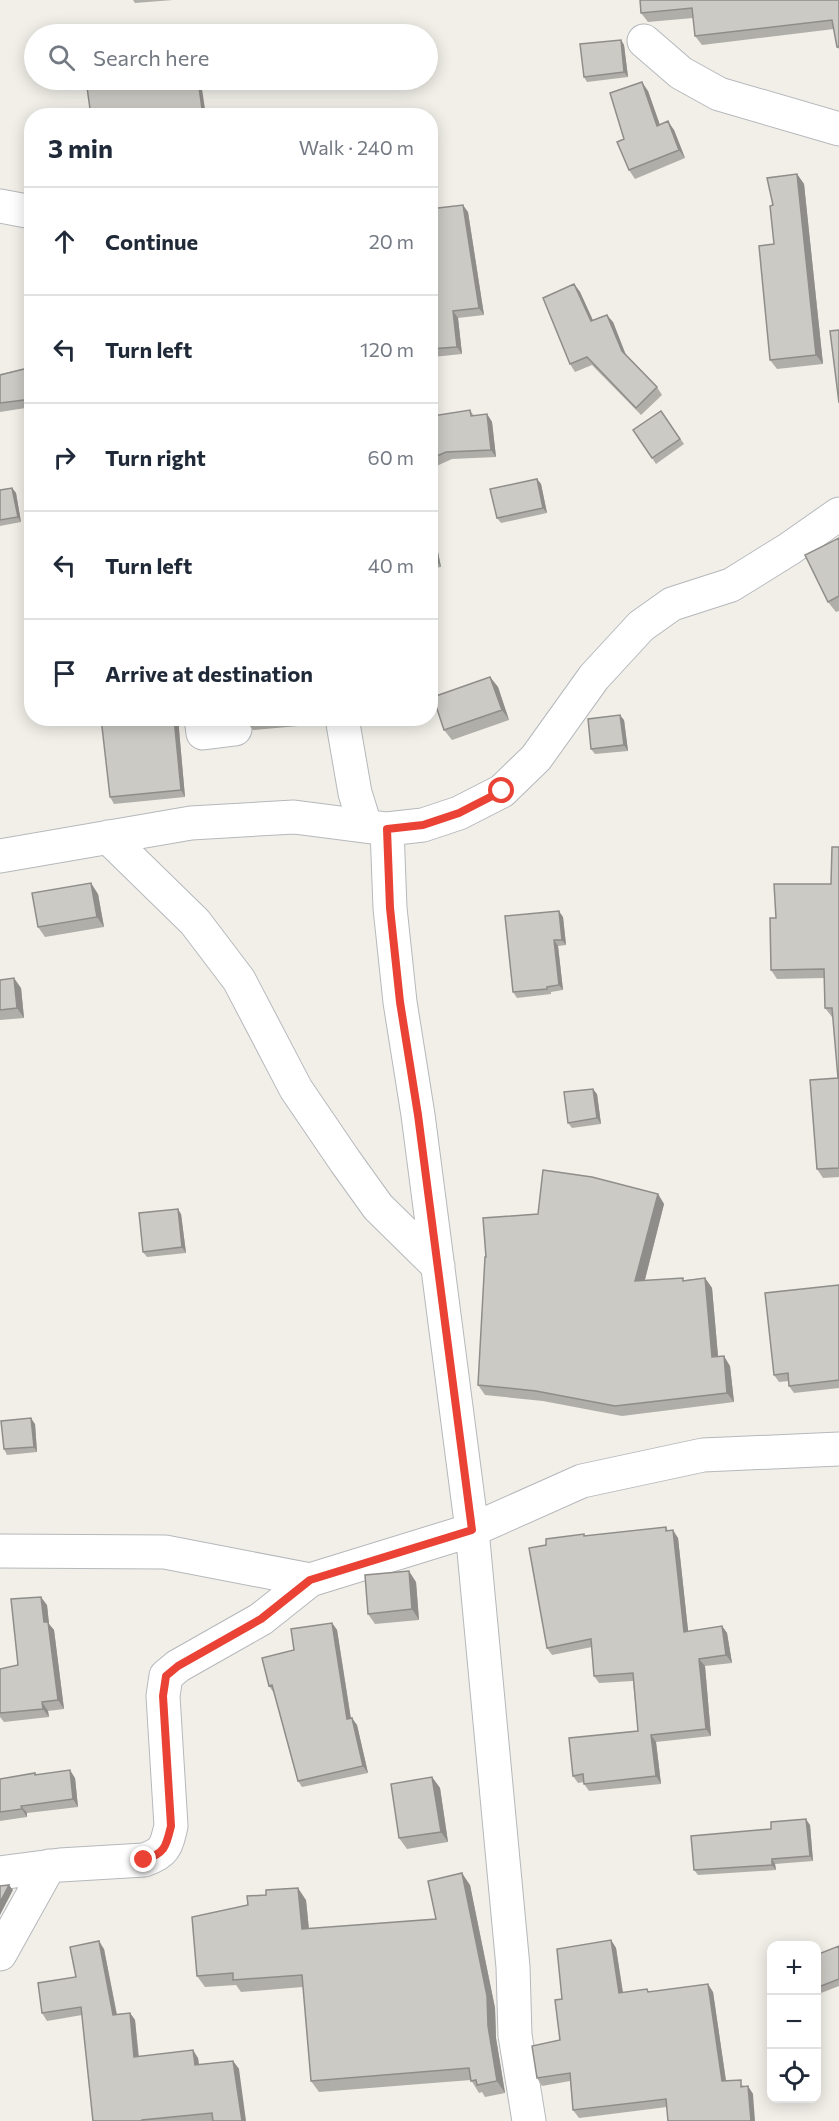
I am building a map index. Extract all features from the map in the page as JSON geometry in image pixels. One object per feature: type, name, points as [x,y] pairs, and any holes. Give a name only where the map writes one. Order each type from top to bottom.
[{"type":"street","points":[[644,41],[681,73],[719,94],[839,129]]},
{"type":"street","points":[[0,206],[24,210]]},
{"type":"street","points":[[0,856],[191,823],[294,818],[376,827],[423,825],[459,813],[502,791],[536,758],[594,677],[641,627],[672,604],[731,585],[839,514]]},
{"type":"street","points":[[202,726],[203,733],[235,729],[234,726]]},
{"type":"street","points":[[343,726],[355,794],[376,827],[390,908],[400,1002],[418,1115],[472,1530],[513,1967],[515,2035],[530,2121]]},
{"type":"street","points":[[108,837],[195,922],[239,980],[296,1089],[345,1161],[378,1207],[438,1266]]},
{"type":"street","points":[[0,1873],[50,1866],[144,1860],[156,1856],[167,1845],[171,1826],[163,1696],[166,1676],[178,1666],[261,1619],[310,1580],[472,1530],[582,1481],[703,1455],[839,1449]]},
{"type":"street","points":[[0,1551],[165,1552],[310,1580]]},
{"type":"street","points":[[0,1954],[50,1866]]},
{"type":"building","points":[[640,0],[839,0],[839,47],[837,47],[832,20],[695,36],[692,8],[641,13]]},
{"type":"building","points":[[621,40],[624,72],[584,77],[580,44]]},
{"type":"building","points":[[642,82],[657,126],[668,121],[679,150],[629,170],[617,142],[624,139],[610,93]]},
{"type":"building","points":[[87,90],[199,90],[202,108],[90,108]]},
{"type":"building","points":[[797,174],[816,355],[770,360],[759,246],[774,244],[770,206],[773,205],[767,178]]},
{"type":"building","points":[[463,205],[479,308],[453,311],[457,347],[438,348],[438,208]]},
{"type":"building","points":[[574,284],[591,321],[607,315],[622,351],[657,387],[636,408],[587,357],[570,364],[543,298]]},
{"type":"building","points":[[839,330],[839,403],[830,331]]},
{"type":"building","points":[[24,369],[24,400],[0,403],[0,375]]},
{"type":"building","points":[[470,410],[471,416],[487,414],[491,450],[446,452],[438,456],[438,415]]},
{"type":"building","points":[[661,411],[680,439],[652,458],[633,430]]},
{"type":"building","points":[[537,479],[543,508],[497,518],[490,489]]},
{"type":"building","points":[[12,488],[18,517],[0,520],[0,490]]},
{"type":"building","points":[[839,538],[839,596],[828,602],[805,555]]},
{"type":"building","points":[[490,677],[502,710],[444,730],[438,712],[438,695]]},
{"type":"building","points":[[620,715],[624,745],[591,749],[588,719]]},
{"type":"building","points":[[102,726],[175,726],[181,790],[110,797]]},
{"type":"building","points":[[832,847],[839,847],[839,1168],[817,1169],[810,1080],[838,1078],[832,1008],[825,1008],[824,969],[771,970],[770,918],[776,918],[774,884],[831,884]]},
{"type":"building","points":[[91,883],[97,917],[38,927],[32,893]]},
{"type":"building","points":[[559,911],[562,940],[554,940],[559,985],[547,987],[547,989],[513,992],[505,916]]},
{"type":"building","points":[[14,978],[17,1008],[0,1010],[0,980]]},
{"type":"building","points":[[593,1089],[597,1118],[568,1123],[564,1092]]},
{"type":"building","points":[[543,1170],[592,1177],[658,1194],[635,1281],[683,1278],[683,1281],[705,1278],[712,1357],[724,1356],[727,1393],[615,1406],[536,1391],[478,1385],[486,1257],[483,1218],[538,1214]]},
{"type":"building","points":[[178,1209],[182,1247],[143,1252],[139,1213]]},
{"type":"building","points":[[839,1285],[839,1380],[789,1386],[788,1373],[774,1375],[765,1293]]},
{"type":"building","points":[[31,1418],[34,1447],[4,1449],[1,1421]]},
{"type":"building","points":[[666,1527],[666,1531],[673,1530],[684,1632],[722,1626],[726,1655],[699,1659],[706,1729],[651,1735],[656,1776],[584,1784],[583,1774],[573,1776],[569,1738],[638,1731],[633,1673],[594,1676],[591,1639],[547,1648],[529,1548],[546,1545],[546,1539]]},
{"type":"building","points":[[409,1571],[412,1609],[368,1614],[365,1575]]},
{"type":"building","points":[[41,1597],[44,1622],[48,1622],[58,1700],[42,1702],[43,1709],[0,1713],[0,1669],[18,1665],[11,1599]]},
{"type":"building","points":[[332,1623],[347,1719],[352,1718],[363,1766],[298,1781],[272,1685],[269,1686],[262,1658],[294,1650],[291,1629]]},
{"type":"building","points":[[70,1770],[73,1799],[21,1806],[22,1809],[0,1812],[0,1779]]},
{"type":"building","points":[[432,1777],[441,1832],[399,1838],[391,1784]]},
{"type":"building","points":[[806,1819],[810,1856],[772,1859],[772,1865],[694,1870],[691,1836],[771,1829],[771,1822]]},
{"type":"building","points":[[462,1873],[487,1996],[488,2026],[497,2081],[477,2085],[476,2080],[471,2081],[469,2068],[311,2081],[302,1975],[233,1980],[233,1973],[197,1976],[192,1917],[248,1905],[247,1896],[266,1895],[266,1890],[298,1888],[302,1929],[436,1919],[428,1881]]},
{"type":"building","points":[[9,1885],[0,1902],[0,1886]]},
{"type":"building","points":[[611,1940],[619,1993],[647,1989],[648,1992],[708,1984],[722,2081],[741,2080],[741,2087],[748,2086],[751,2121],[668,2121],[666,2099],[573,2110],[570,2073],[537,2078],[532,2046],[560,2040],[555,2000],[562,1999],[557,1949]]},
{"type":"building","points":[[99,1941],[113,2015],[130,2013],[134,2057],[193,2050],[195,2065],[233,2061],[242,2121],[213,2121],[212,2113],[142,2121],[93,2121],[81,2007],[42,2013],[38,1983],[76,1977],[70,1947]]},
{"type":"building","points":[[839,1946],[839,1979],[821,1986],[821,1953]]},
{"type":"route","points":[[144,1860],[156,1856],[167,1845],[171,1826],[163,1696],[166,1676],[178,1666],[261,1619],[310,1580],[472,1530],[418,1115],[400,1002],[390,908],[387,829],[423,825],[459,813],[502,791]]}]
